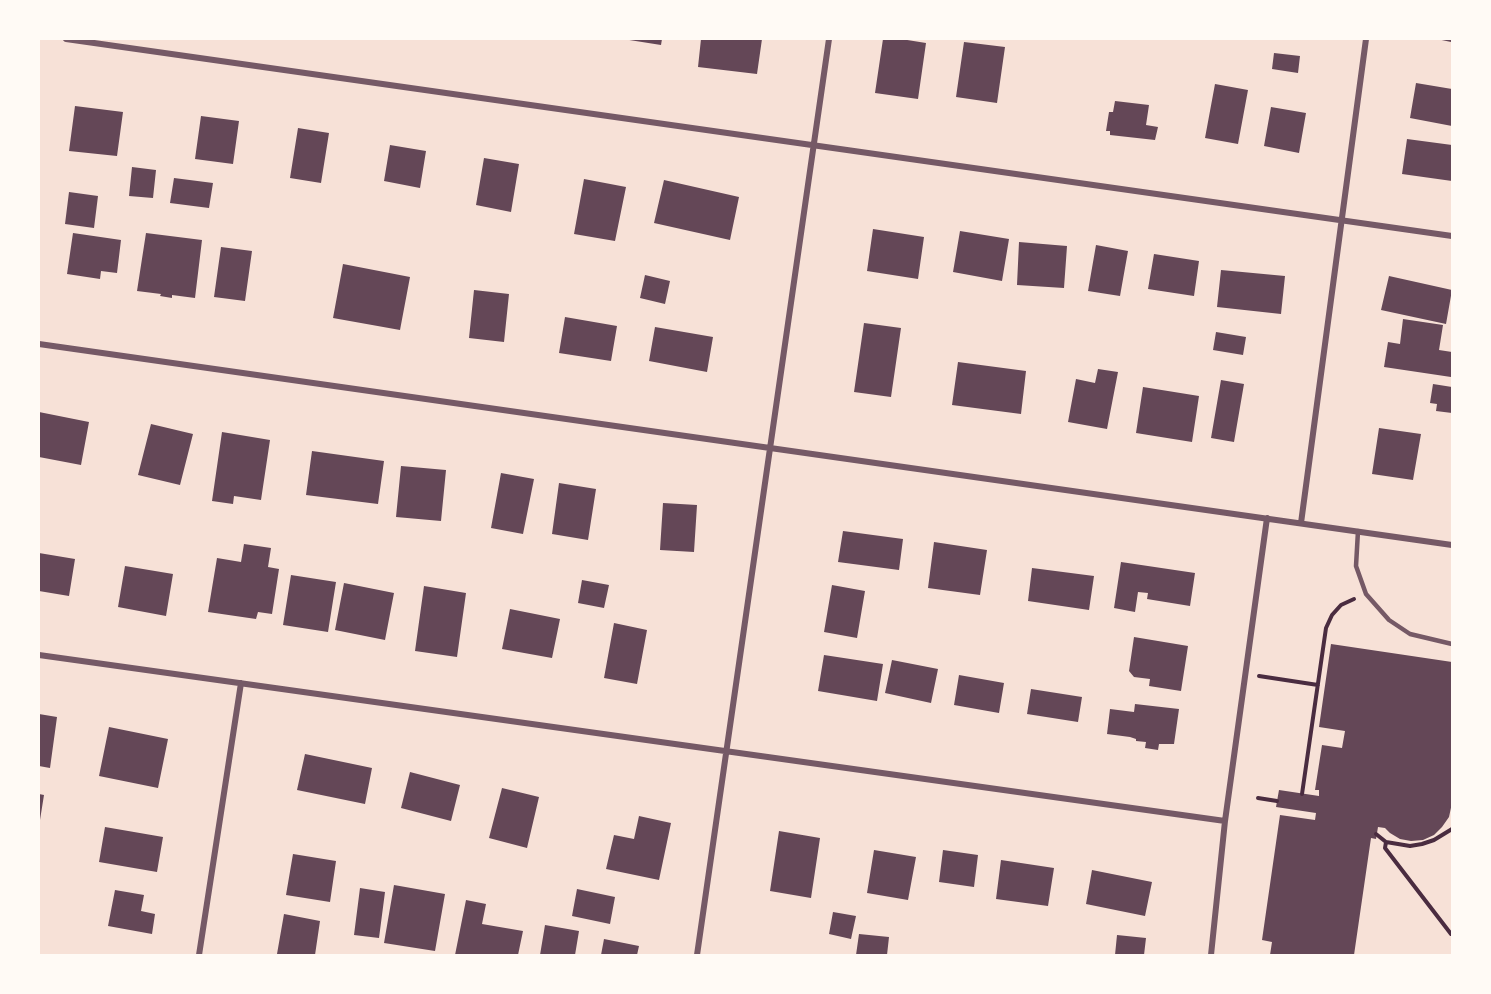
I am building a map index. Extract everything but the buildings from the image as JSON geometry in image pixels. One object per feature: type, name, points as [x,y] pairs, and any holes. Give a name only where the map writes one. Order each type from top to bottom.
[{"type":"street","points":[[66,39],[1452,236]]},
{"type":"street","points":[[697,955],[829,39]]},
{"type":"street","points":[[1300,523],[1366,39]]},
{"type":"street","points":[[39,344],[1452,544]]},
{"type":"street","points":[[1211,955],[1225,821],[1267,518]]},
{"type":"street","points":[[39,655],[1225,821]]},
{"type":"street","points":[[199,955],[241,683]]},
{"type":"lane","points":[[1358,531],[1356,566],[1366,594],[1389,620],[1410,634],[1452,644]]},
{"type":"path","points":[[1302,794],[1326,628],[1332,615],[1341,605],[1366,594]]},
{"type":"path","points":[[1246,674],[1318,685]]},
{"type":"path","points":[[1258,798],[1277,801]]},
{"type":"path","points":[[1377,834],[1386,842],[1410,846],[1422,844],[1452,829]]},
{"type":"path","points":[[1386,842],[1385,848],[1451,934]]}]
